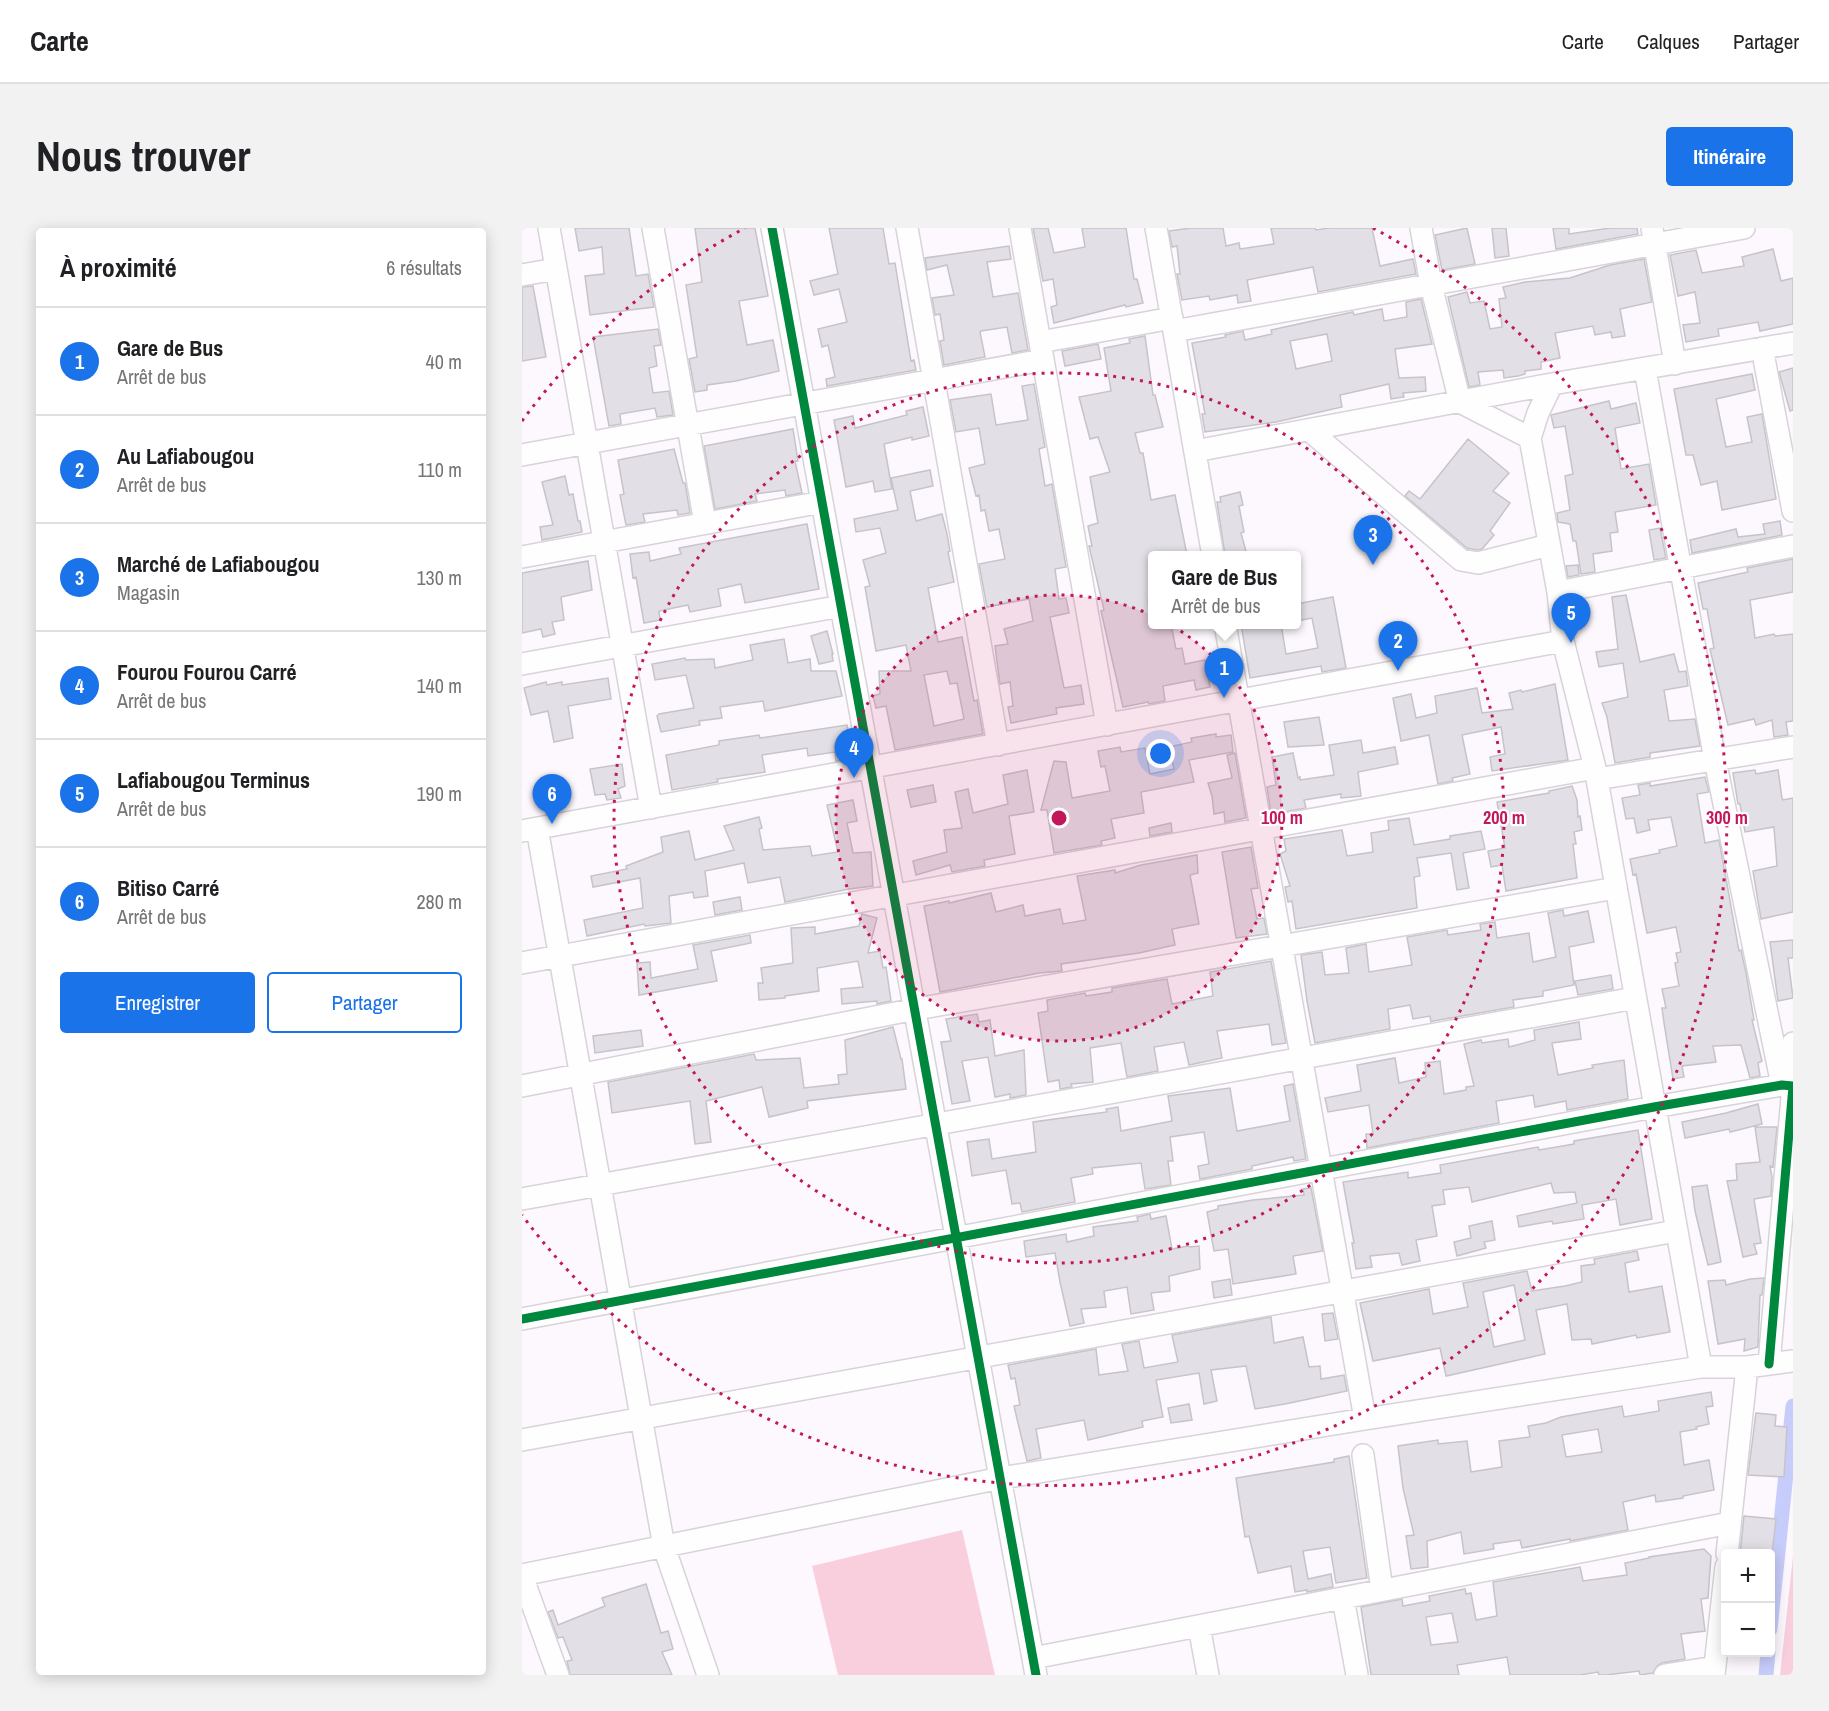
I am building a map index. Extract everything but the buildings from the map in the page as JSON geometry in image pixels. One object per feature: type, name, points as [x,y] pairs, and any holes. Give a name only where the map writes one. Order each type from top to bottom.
[{"type":"street","points":[[549,228],[651,808]]},
{"type":"street","points":[[653,228],[705,523]]},
{"type":"street","points":[[772,228],[1035,1666],[1199,1626],[1730,1523]]},
{"type":"street","points":[[907,228],[998,745]]},
{"type":"street","points":[[1020,228],[1107,725]]},
{"type":"street","points":[[1156,228],[1212,551]]},
{"type":"street","points":[[1421,228],[1431,285],[1460,402],[1530,438]]},
{"type":"street","points":[[522,455],[934,380],[1041,351],[1173,325],[1431,285],[1653,236],[1744,228]]},
{"type":"street","points":[[1653,236],[1675,364]]},
{"type":"street","points":[[522,275],[556,269]]},
{"type":"street","points":[[1195,451],[1552,384],[1793,343]]},
{"type":"street","points":[[1762,348],[1793,511]]},
{"type":"street","points":[[1646,369],[1715,760],[1782,1085]]},
{"type":"street","points":[[1552,384],[1538,413],[1530,438],[1558,592],[1563,641],[1596,774],[1701,1367]]},
{"type":"street","points":[[1309,430],[1461,560],[1478,563],[1549,545]]},
{"type":"street","points":[[522,557],[822,502]]},
{"type":"street","points":[[1558,592],[1793,546]]},
{"type":"street","points":[[522,664],[841,606]]},
{"type":"street","points":[[1226,629],[1365,1419]]},
{"type":"street","points":[[708,1675],[664,1546],[560,956],[530,830],[1563,641]]},
{"type":"street","points":[[522,963],[1261,829],[1596,774],[1715,760],[1793,747]]},
{"type":"street","points":[[522,1086],[916,1009],[1616,888]]},
{"type":"street","points":[[522,1199],[1635,998]]},
{"type":"street","points":[[1782,1085],[1793,1044]]},
{"type":"street","points":[[522,1319],[1654,1107],[1782,1085],[1793,1086],[1783,1362],[1747,1367],[1701,1367],[1001,1479],[522,1576],[558,1675]]},
{"type":"street","points":[[522,1440],[1676,1231]]},
{"type":"street","points":[[1727,1549],[1747,1367]]},
{"type":"street","points":[[1363,1455],[1383,1590]]},
{"type":"street","points":[[1342,1598],[1357,1675]]},
{"type":"street","points":[[1665,1675],[1714,1671],[1721,1603]]},
{"type":"street","points":[[1199,1626],[1208,1675]]},
{"type":"shaded area","points":[[962,1530],[995,1675],[838,1675],[812,1566]]},
{"type":"shaded area","points":[[1793,1556],[1793,1675],[1780,1675]]},
{"type":"waterway","points":[[1773,1603],[1793,1406]]},
{"type":"waterway","points":[[1766,1675],[1768,1657]]},
{"type":"cycle path","points":[[772,228],[1036,1675]]},
{"type":"cycle path","points":[[522,1319],[1782,1085],[1793,1086],[1769,1364]]},
{"type":"place","name":"Marché de Lafiabougou","points":[[1373,565]]},
{"type":"place","name":"Lafiabougou Terminus","points":[[1571,643]]},
{"type":"place","name":"Au Lafiabougou","points":[[1398,671]]},
{"type":"place","name":"Gare de Bus","points":[[1224,698]]},
{"type":"place","name":"Fourou Fourou Carré","points":[[854,778]]},
{"type":"place","name":"Bitiso Carré","points":[[552,824]]}]
